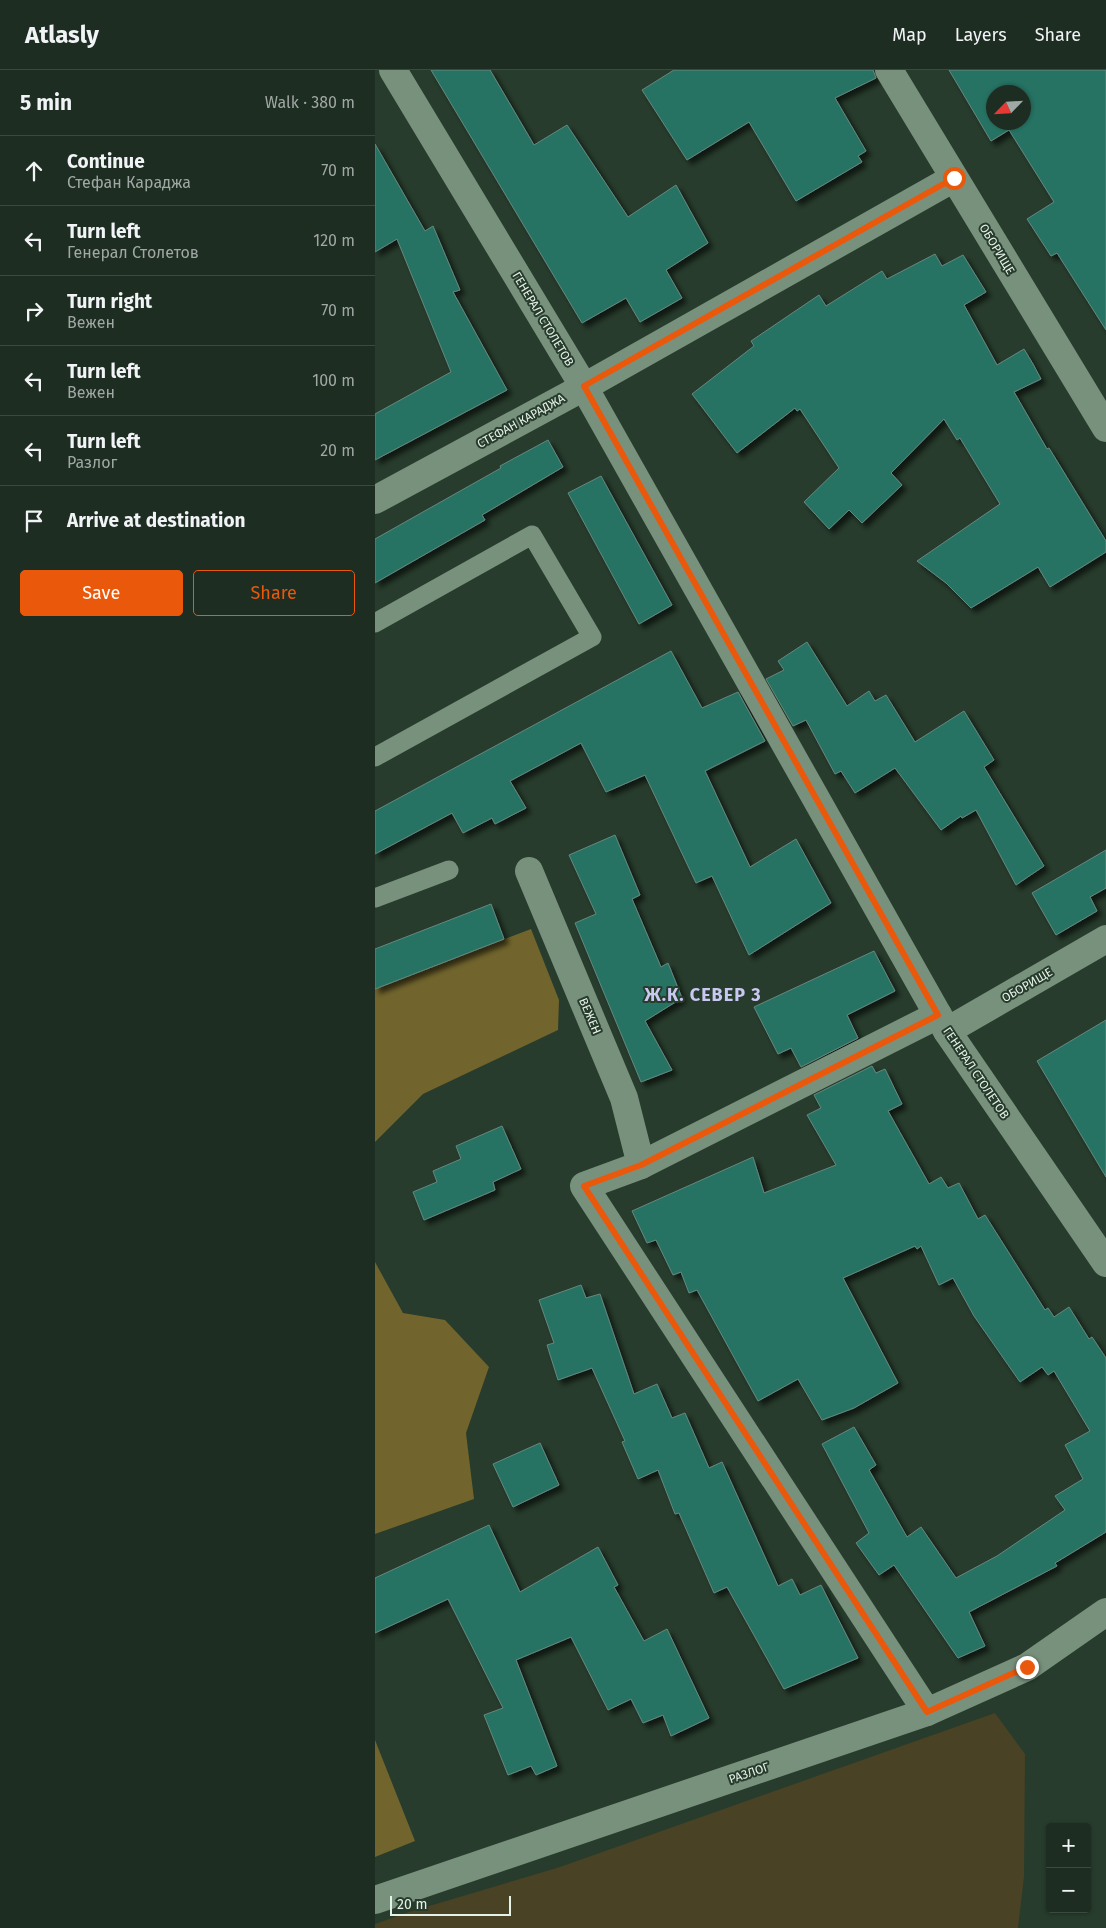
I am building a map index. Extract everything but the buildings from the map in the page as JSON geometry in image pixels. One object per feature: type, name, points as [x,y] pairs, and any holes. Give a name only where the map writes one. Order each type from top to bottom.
[{"type":"street","name":"ГЕНЕРАЛ СТОЛЕТОВ","points":[[393,70],[584,386],[943,1023],[1106,1263]]},
{"type":"street","name":"ОБОРИЩЕ","points":[[889,70],[1106,428]]},
{"type":"street","name":"СТЕФАН КАРАДЖА","points":[[375,500],[584,386],[954,178]]},
{"type":"street","name":"ВЕЖЕН","points":[[529,871],[624,1098],[641,1165]]},
{"type":"street","name":"ОБОРИЩЕ","points":[[943,1023],[1106,939]]},
{"type":"street","points":[[927,1712],[584,1186],[641,1165],[943,1023]]},
{"type":"street","name":"РАЗЛОГ","points":[[375,1900],[927,1712],[1027,1667],[1106,1612]]},
{"type":"lane","points":[[375,623],[532,535],[592,637],[375,757]]},
{"type":"lane","points":[[375,898],[449,870]]},
{"type":"shaded area","points":[[531,929],[559,1000],[558,1030],[423,1094],[375,1142],[375,989]]},
{"type":"shaded area","points":[[375,1262],[403,1313],[445,1320],[489,1367],[466,1433],[474,1499],[375,1534]]},
{"type":"shaded area","points":[[995,1713],[1025,1754],[1024,1877],[1018,1928],[375,1928],[375,1924],[409,1912],[560,1867]]},
{"type":"shaded area","points":[[375,1740],[415,1841],[375,1857]]},
{"type":"district","name":"Ж.К. СЕВЕР 3","points":[[703,995]]},
{"type":"route","points":[[954,178],[584,386],[938,1015],[641,1165],[584,1186],[927,1712],[1027,1667]]}]
